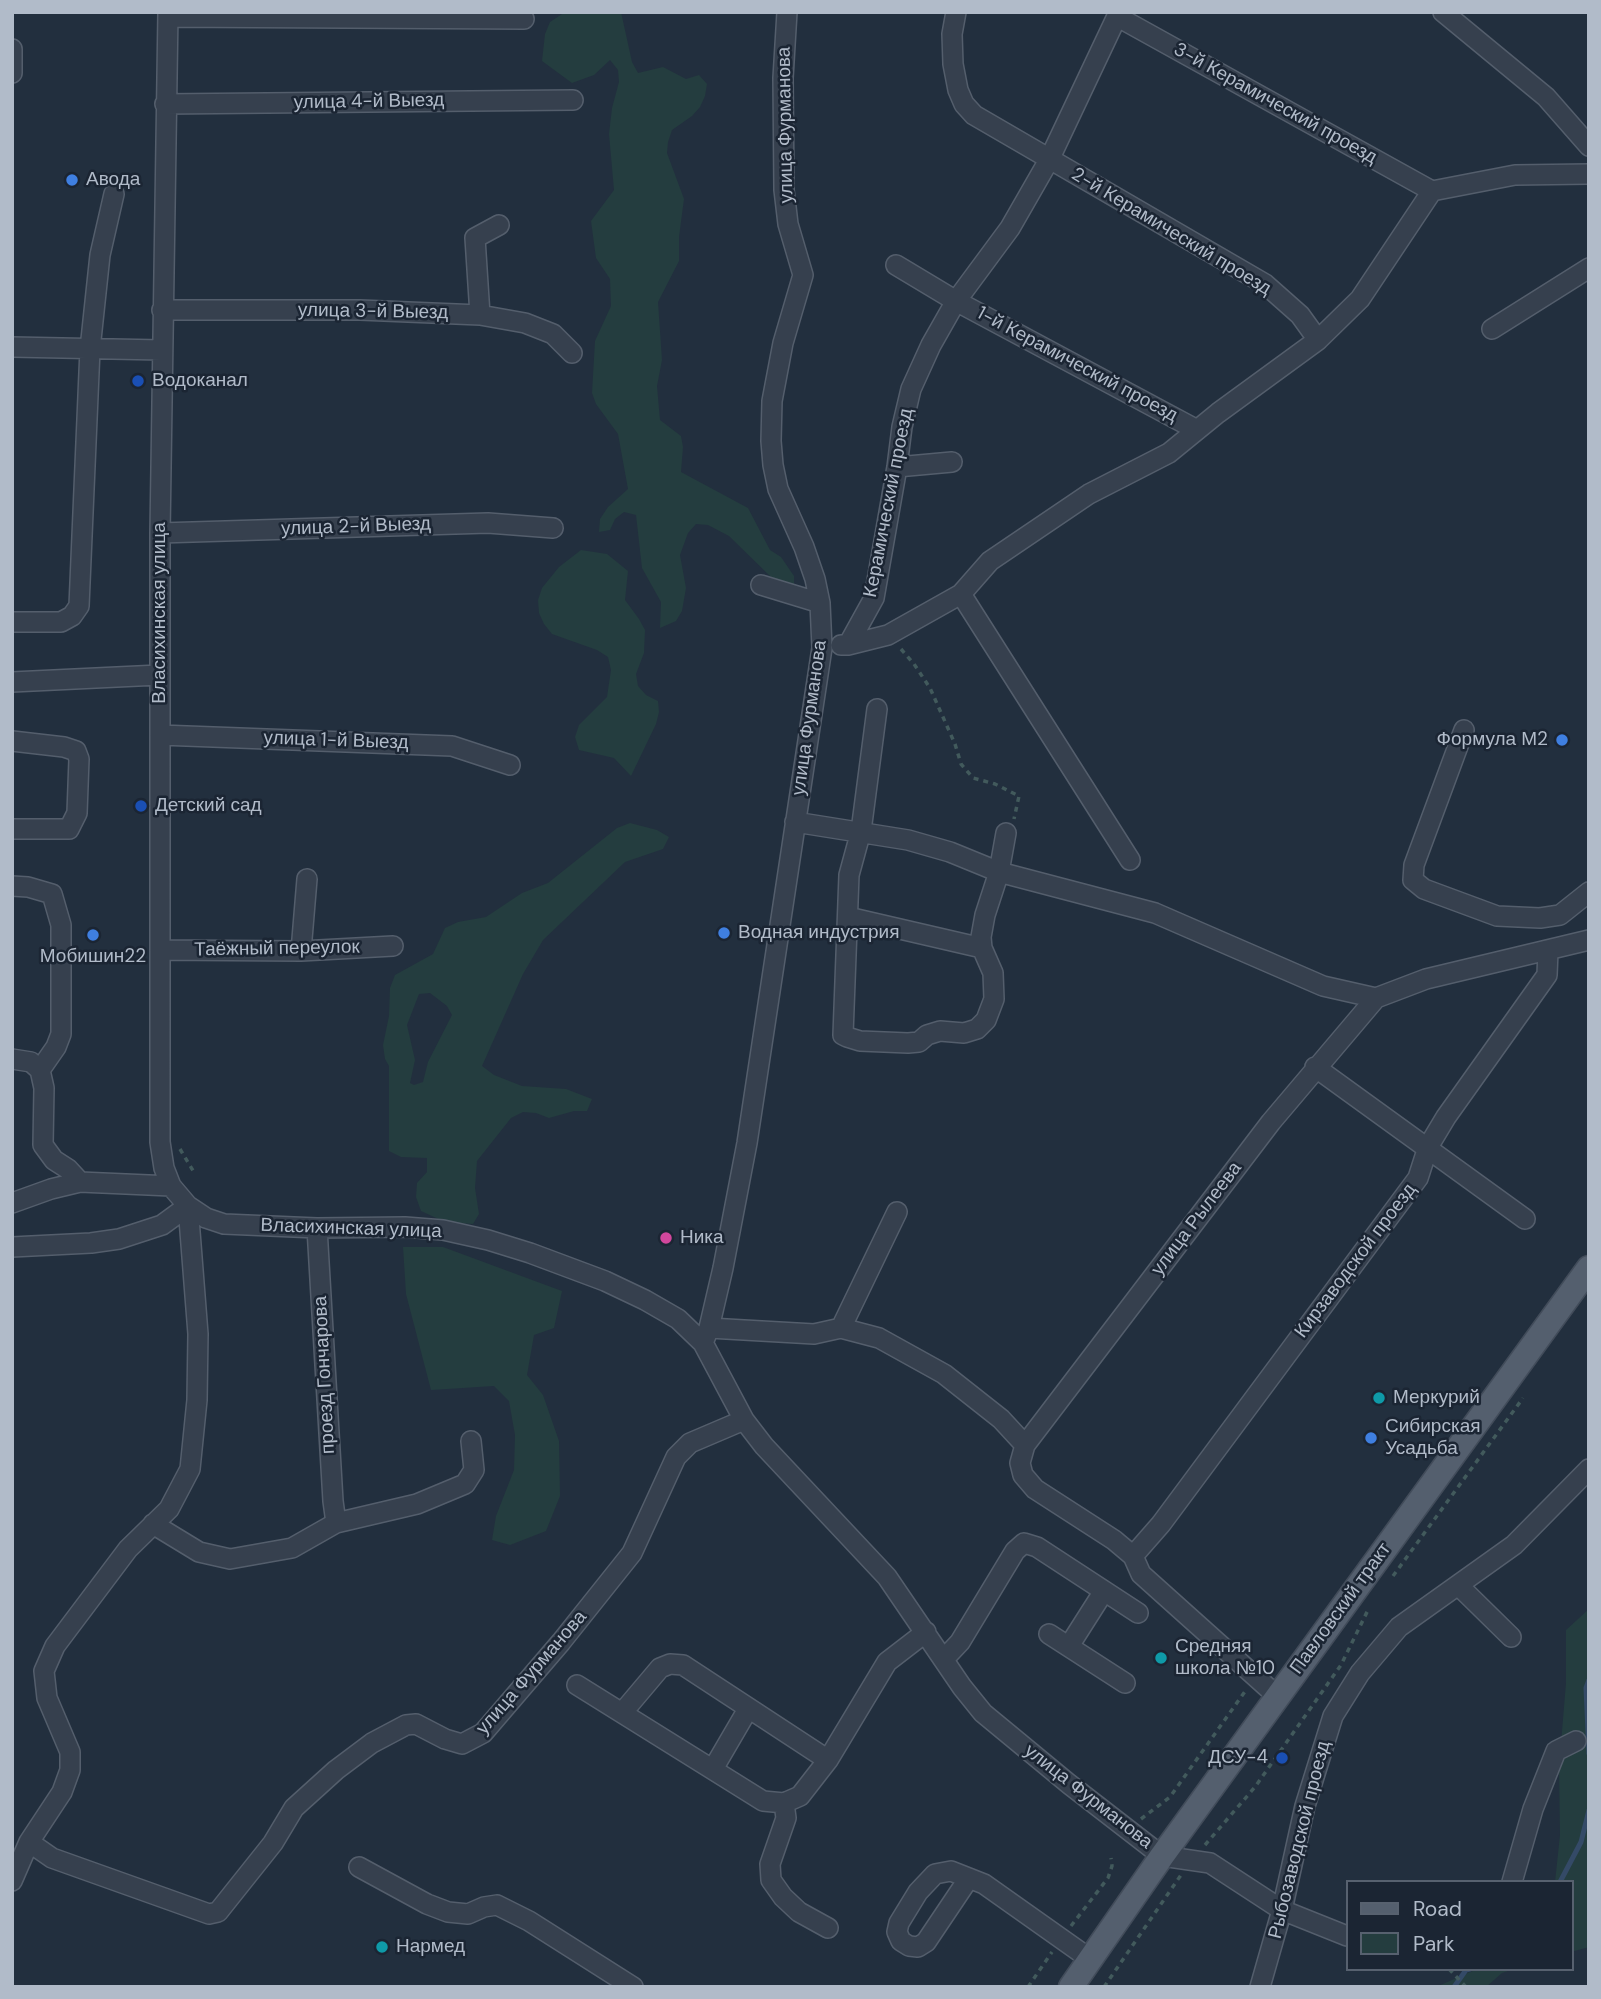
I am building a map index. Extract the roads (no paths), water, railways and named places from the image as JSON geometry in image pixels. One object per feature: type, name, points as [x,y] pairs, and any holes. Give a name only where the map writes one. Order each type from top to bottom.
[{"type":"main road","name":"Павловский тракт","points":[[1071,1987],[1162,1856],[1589,1268]]},
{"type":"street","name":"улица Фурманова","points":[[787,12],[783,78],[784,190],[788,224],[803,275],[783,343],[772,401],[771,440],[778,489],[804,547],[820,603],[822,648],[747,1143],[706,1335],[744,1420],[764,1447],[887,1577],[962,1687],[983,1713],[1162,1856]]},
{"type":"street","name":"2-й Керамический проезд","points":[[956,12],[952,34],[953,64],[958,90],[964,104],[974,115],[1265,284],[1300,315],[1318,340]]},
{"type":"street","points":[[1443,12],[1546,97],[1589,146]]},
{"type":"street","points":[[168,15],[524,19]]},
{"type":"street","name":"Власихинская улица","points":[[168,15],[160,533],[160,1142],[164,1168],[171,1186],[188,1206],[206,1219],[224,1224],[317,1228],[405,1227],[443,1230],[488,1240],[580,1272],[645,1300],[706,1335]]},
{"type":"street","name":"Керамический проезд","points":[[848,645],[874,597],[911,388],[956,301],[1010,228],[1049,160],[1119,15]]},
{"type":"street","name":"3-й Керамический проезд","points":[[1119,15],[1432,191]]},
{"type":"street","points":[[12,49],[12,73]]},
{"type":"street","name":"улица 4-й Выезд","points":[[165,104],[573,100]]},
{"type":"street","points":[[822,648],[888,635],[961,594],[990,561],[1089,494],[1169,453],[1318,340],[1360,299],[1432,191],[1515,174],[1589,174]]},
{"type":"street","points":[[12,622],[61,622],[72,616],[79,606],[90,349],[100,255],[114,194]]},
{"type":"street","points":[[480,315],[475,238],[499,225]]},
{"type":"street","name":"1-й Керамический проезд","points":[[896,265],[956,301],[1197,430]]},
{"type":"street","points":[[1492,329],[1589,268]]},
{"type":"street","name":"улица 3-й Выезд","points":[[162,310],[360,310],[480,315],[525,323],[544,330],[553,334],[572,353]]},
{"type":"street","points":[[12,347],[162,350]]},
{"type":"street","points":[[897,467],[952,462]]},
{"type":"street","name":"улица 2-й Выезд","points":[[160,533],[488,523],[553,528]]},
{"type":"street","points":[[761,585],[820,603]]},
{"type":"street","points":[[961,594],[1130,860]]},
{"type":"street","points":[[12,682],[159,675]]},
{"type":"street","points":[[877,709],[861,831],[849,875],[843,1035],[860,1041],[919,1042],[927,1035],[940,1031],[964,1032],[976,1029],[986,1020],[994,999],[993,973],[982,947],[985,915],[999,872],[1006,833]]},
{"type":"street","points":[[1464,730],[1414,865],[1413,880],[1424,889],[1497,916],[1541,918],[1560,915],[1589,892]]},
{"type":"street","name":"улица 1-й Выезд","points":[[160,735],[452,746],[510,765]]},
{"type":"street","points":[[12,741],[64,747],[76,751],[79,758],[77,813],[69,829],[12,829]]},
{"type":"street","points":[[795,822],[908,839],[999,872],[1155,914],[1322,986],[1376,998]]},
{"type":"street","points":[[301,951],[307,879]]},
{"type":"street","points":[[12,886],[28,887],[52,894],[61,925],[61,1034],[56,1047],[40,1070]]},
{"type":"street","points":[[848,916],[982,947]]},
{"type":"street","name":"улица Рылеева","points":[[1025,1445],[1271,1122],[1376,998],[1426,978],[1589,940]]},
{"type":"street","name":"Таёжный переулок","points":[[160,950],[301,951],[393,946]]},
{"type":"street","name":"Кирзаводской проезд","points":[[1133,1556],[1161,1524],[1418,1178],[1428,1147],[1446,1117],[1547,975],[1548,951]]},
{"type":"street","points":[[12,1059],[31,1062],[40,1070],[44,1088],[43,1145],[54,1160],[68,1169],[80,1182]]},
{"type":"street","points":[[1315,1067],[1525,1219]]},
{"type":"street","points":[[12,1202],[51,1188],[80,1182],[171,1186]]},
{"type":"street","points":[[12,1247],[118,1239],[162,1225],[188,1206]]},
{"type":"street","points":[[12,1881],[29,1842],[62,1792],[70,1770],[70,1752],[47,1698],[44,1671],[55,1646],[77,1613],[128,1549],[169,1509],[190,1469],[196,1414],[198,1334],[188,1206]]},
{"type":"street","points":[[841,1328],[897,1212]]},
{"type":"street","name":"проезд Гончарова","points":[[317,1228],[336,1523]]},
{"type":"street","points":[[706,1335],[814,1334],[841,1328],[878,1338],[944,1374],[1001,1419],[1025,1445],[1020,1463],[1023,1475],[1035,1489],[1114,1540],[1133,1556],[1141,1574],[1278,1696]]},
{"type":"street","name":"улица Фурманова","points":[[29,1842],[52,1858],[209,1914],[218,1912],[274,1843],[294,1808],[336,1770],[372,1743],[406,1725],[416,1724],[445,1739],[462,1744],[484,1733],[632,1553],[676,1457],[690,1443],[744,1420]]},
{"type":"street","points":[[153,1524],[199,1552],[230,1559],[292,1548],[336,1523],[417,1504],[465,1484],[474,1470],[471,1441]]},
{"type":"street","name":"Рыбозаводской проезд","points":[[1260,1987],[1282,1910],[1305,1806],[1333,1716],[1360,1673],[1399,1627],[1514,1545],[1589,1469]]},
{"type":"street","points":[[944,1659],[960,1642],[1015,1551],[1024,1543],[1037,1547],[1138,1613]]},
{"type":"street","points":[[1458,1585],[1511,1637]]},
{"type":"street","points":[[1069,1646],[1104,1591]]},
{"type":"street","points":[[578,1685],[763,1801],[784,1803],[800,1796],[828,1759],[887,1662],[926,1632]]},
{"type":"street","points":[[1049,1634],[1125,1683]]},
{"type":"street","points":[[622,1713],[660,1668],[670,1664],[683,1664],[828,1759]]},
{"type":"street","points":[[713,1769],[748,1709]]},
{"type":"street","points":[[1513,1880],[1533,1809],[1556,1751],[1576,1741]]},
{"type":"street","points":[[784,1803],[786,1818],[770,1864],[771,1880],[783,1897],[799,1912],[828,1928]]},
{"type":"street","points":[[1162,1856],[1210,1863],[1282,1910],[1346,1936]]},
{"type":"street","points":[[359,1867],[427,1904],[448,1912],[468,1914],[497,1905],[634,1987]]},
{"type":"street","points":[[969,1878],[984,1884],[1011,1902],[1090,1959]]},
{"type":"waterway","points":[[1589,1680],[1586,1688],[1589,1754]]},
{"type":"waterway","points":[[1561,1880],[1581,1842],[1589,1810]]},
{"type":"waterway","points":[[1454,1987],[1465,1971]]},
{"type":"place","name":"Авода","points":[[72,180]]},
{"type":"place","name":"Водоканал","points":[[138,381]]},
{"type":"place","name":"Формула М2","points":[[1562,740]]},
{"type":"place","name":"Детский сад","points":[[141,806]]},
{"type":"place","name":"Водная индустрия","points":[[724,933]]},
{"type":"place","name":"Мобишин22","points":[[93,935]]},
{"type":"place","name":"Ника","points":[[666,1238]]},
{"type":"place","name":"Меркурий","points":[[1379,1398]]},
{"type":"place","name":"Сибирская Усадьба","points":[[1371,1438]]},
{"type":"place","name":"Средняя школа №10","points":[[1161,1658]]},
{"type":"place","name":"ДСУ-4","points":[[1282,1758]]},
{"type":"place","name":"Нармед","points":[[382,1947]]}]
